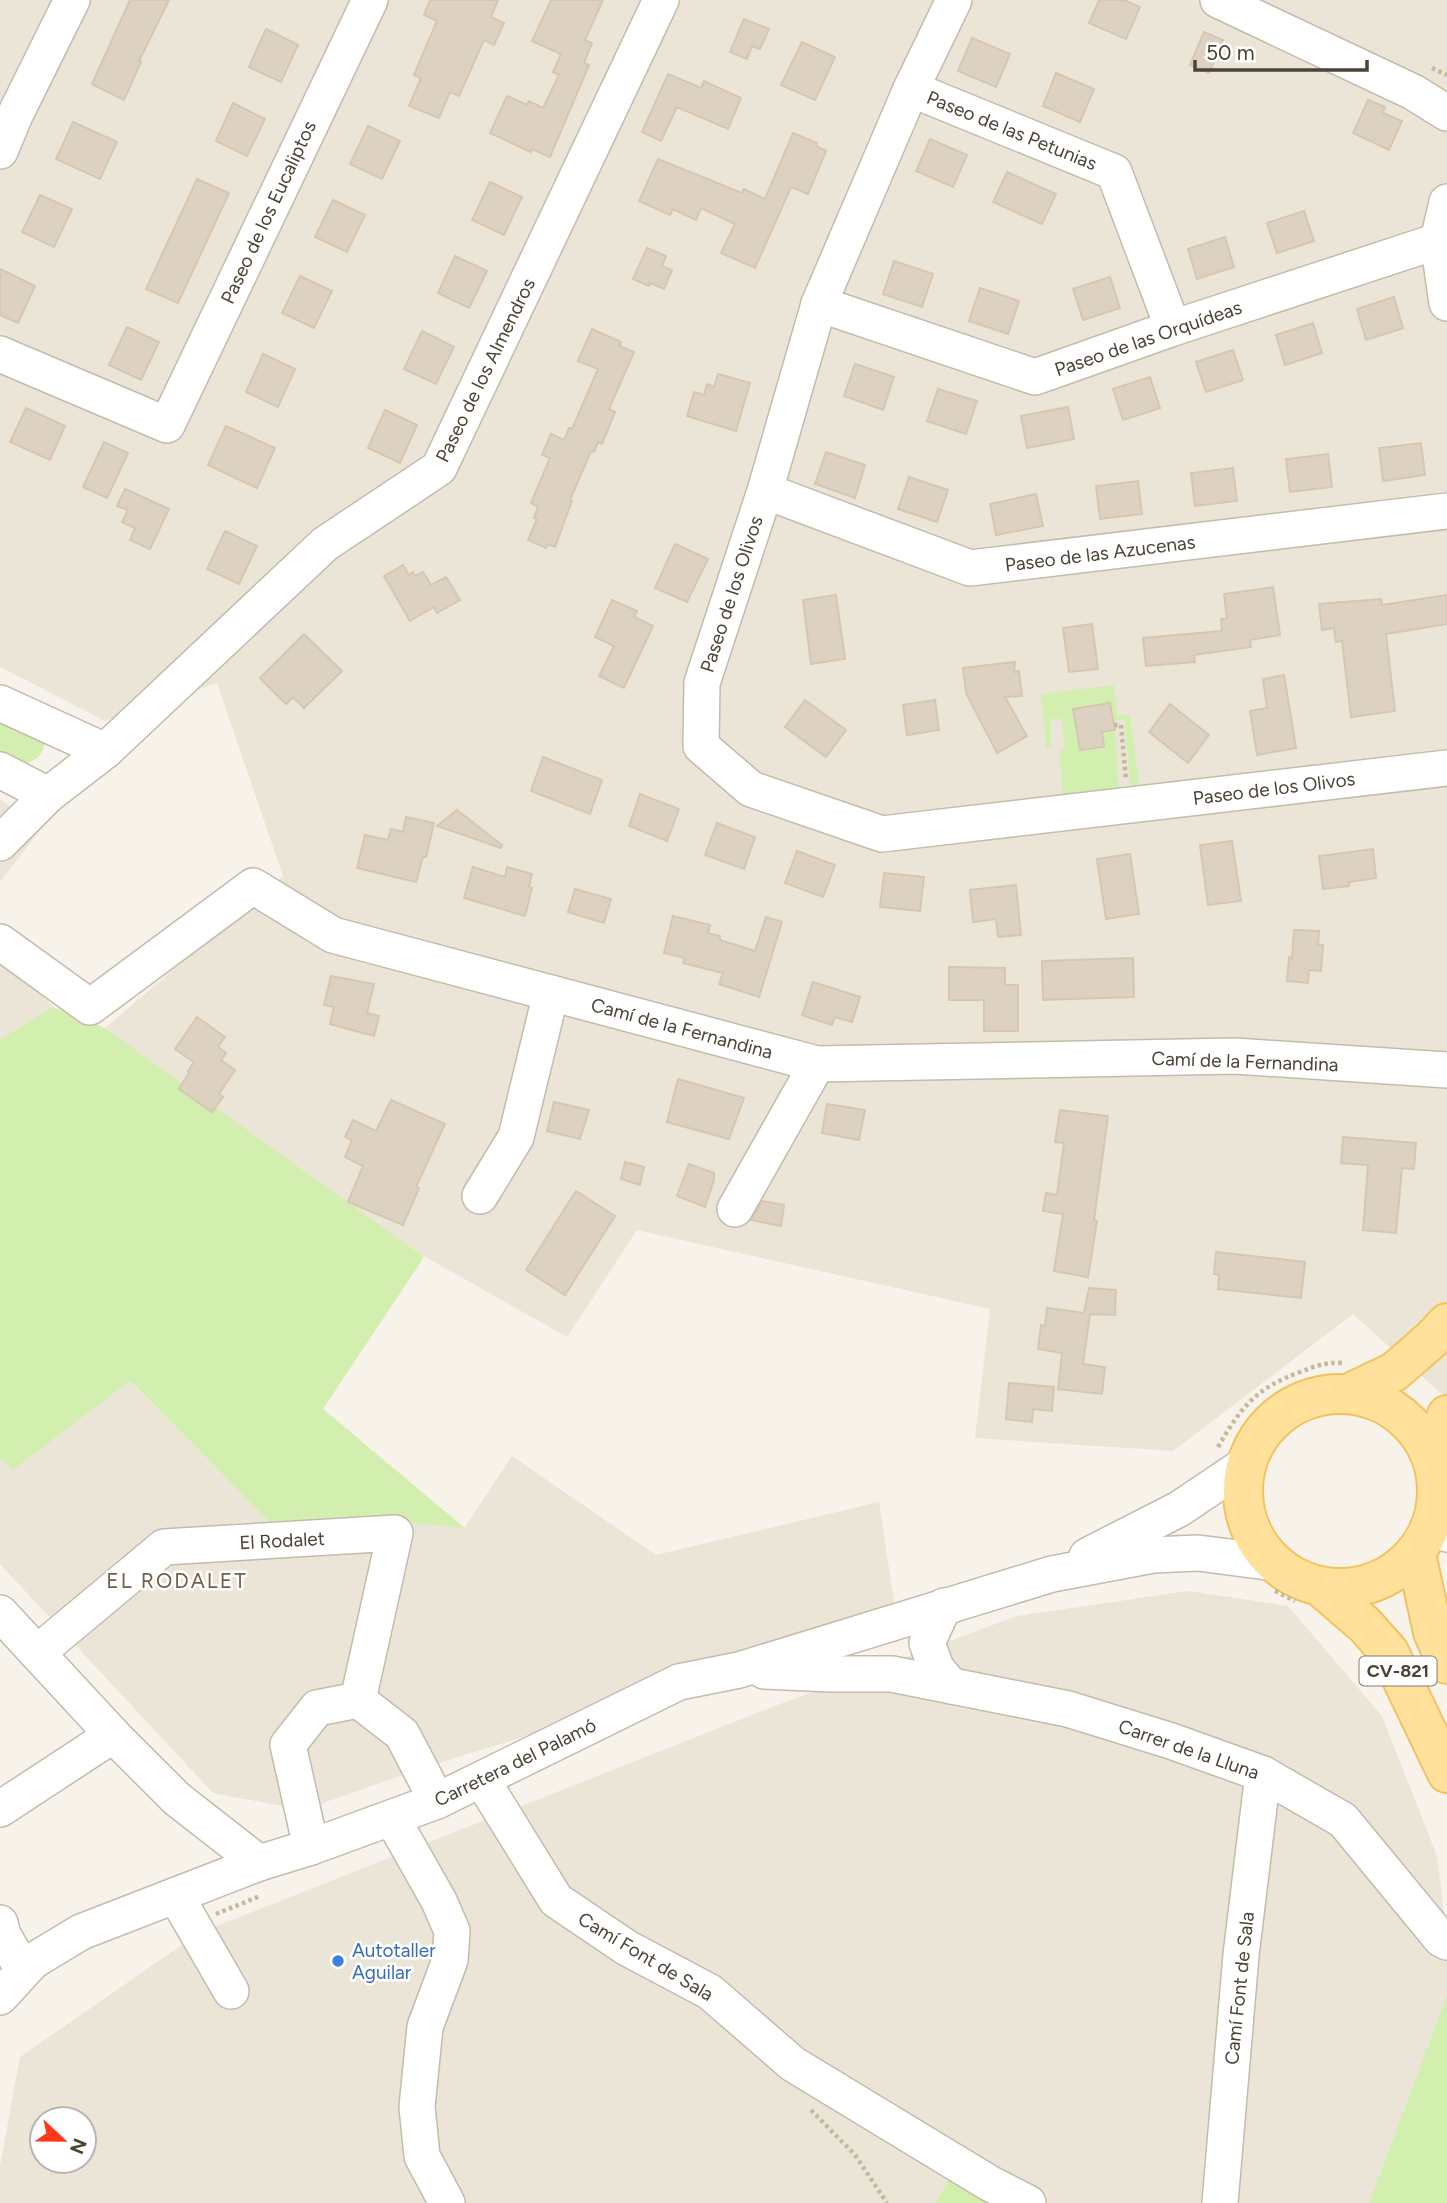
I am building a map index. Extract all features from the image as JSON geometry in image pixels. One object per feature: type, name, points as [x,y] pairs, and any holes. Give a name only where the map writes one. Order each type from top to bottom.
[{"type":"main road","name":"CV-821","points":[[1447,1323],[1394,1372],[1350,1379],[1306,1398],[1232,1456],[1244,1514],[1253,1536],[1290,1576],[1322,1588],[1366,1625],[1389,1653],[1447,1773]]},
{"type":"main road","name":"CV-821","points":[[1350,1379],[1417,1430],[1433,1451],[1440,1485],[1432,1538],[1433,1632],[1447,1664]]},
{"type":"main road","points":[[1433,1451],[1447,1415]]},
{"type":"main road","name":"CV-821","points":[[1322,1588],[1347,1588],[1374,1581],[1432,1538]]},
{"type":"street","points":[[0,150],[8,112],[72,0]]},
{"type":"street","name":"Paseo de los Eucaliptos","points":[[0,354],[167,425],[370,0]]},
{"type":"street","name":"Paseo de los Almendros","points":[[0,843],[48,795],[105,751],[324,544],[439,468],[661,0]]},
{"type":"street","name":"Paseo de los Olivos","points":[[954,0],[911,89],[819,304],[765,491],[702,683],[701,747],[751,789],[882,834],[1447,768]]},
{"type":"street","points":[[1218,0],[1413,92],[1447,113]]},
{"type":"street","points":[[1247,0],[1447,91]]},
{"type":"street","name":"Paseo de las Petunias","points":[[911,89],[1114,172],[1173,328]]},
{"type":"street","points":[[1447,202],[1438,242],[1447,303]]},
{"type":"street","name":"Paseo de las Orquídeas","points":[[819,304],[1035,377],[1173,328],[1438,242]]},
{"type":"street","name":"Paseo de las Azucenas","points":[[765,491],[970,568],[1447,511]]},
{"type":"street","points":[[0,704],[105,751]]},
{"type":"street","points":[[0,770],[48,795]]},
{"type":"street","name":"Camí de la Fernandina","points":[[0,942],[90,1007],[253,886],[333,935],[817,1064],[1235,1056],[1447,1070]]},
{"type":"street","points":[[480,1196],[516,1137],[551,993]]},
{"type":"street","points":[[735,1209],[817,1064]]},
{"type":"street","name":"Carretera del Palamó","points":[[1052,1574],[1179,1509],[1232,1456]]},
{"type":"street","name":"El Rodalet","points":[[37,1653],[164,1546],[395,1533],[358,1700]]},
{"type":"street","name":"Carretera del Palamó","points":[[0,1997],[33,1961],[82,1933],[258,1863],[311,1847],[437,1801],[679,1682],[739,1670],[1052,1574],[1153,1555],[1198,1553],[1276,1563]]},
{"type":"street","points":[[944,1606],[927,1643],[936,1668],[951,1686]]},
{"type":"street","points":[[0,1613],[113,1735],[177,1799],[258,1863]]},
{"type":"street","name":"Carrer de la Lluna","points":[[739,1670],[892,1674],[1068,1709],[1264,1774],[1343,1820],[1441,1939],[1447,1942]]},
{"type":"street","points":[[311,1847],[288,1745],[317,1708],[358,1700],[402,1734],[437,1801]]},
{"type":"street","points":[[0,1809],[113,1735]]},
{"type":"street","name":"Camí Font de Sala","points":[[1220,2203],[1241,1955],[1264,1774]]},
{"type":"street","name":"Camí Font de Sala","points":[[482,1780],[556,1900],[627,1948],[710,1992],[793,2064],[989,2183],[1028,2203]]},
{"type":"street","points":[[392,1818],[439,1901],[452,1931],[450,1960],[425,2026],[417,2107],[422,2156],[447,2203]]},
{"type":"street","points":[[176,1896],[231,1991]]},
{"type":"street","points":[[0,1923],[3,1935],[23,1970]]},
{"type":"path","points":[[1114,725],[1121,725],[1128,805]]},
{"type":"path","points":[[1232,1456],[1246,1405],[1257,1393],[1277,1380],[1327,1362],[1350,1379]]},
{"type":"path","points":[[808,2108],[855,2155],[887,2203]]},
{"type":"shaded area","points":[[0,0],[1447,0],[1447,1399],[1353,1314],[1173,1451],[975,1438],[990,1309],[637,1230],[567,1337],[148,1100],[105,1028],[283,876],[217,683],[105,721],[0,667]]},
{"type":"shaded area","points":[[0,799],[41,829],[0,882]]},
{"type":"shaded area","points":[[0,949],[53,1007],[0,1039]]},
{"type":"shaded area","points":[[129,1381],[281,1534],[394,1521],[465,1527],[512,1456],[656,1555],[879,1502],[897,1621],[429,1766],[303,1810],[213,1793],[0,1564],[0,1458],[13,1470]]},
{"type":"shaded area","points":[[1188,1591],[1288,1606],[1382,1716],[1437,1856],[1447,1937],[1447,1995],[1369,2203],[1010,2203],[954,2171],[935,2203],[0,2203],[0,2166],[20,2057],[199,1933],[772,1707],[1017,1616]]},
{"type":"green space","points":[[1114,685],[1117,715],[1130,714],[1140,793],[1131,794],[1124,720],[1114,720],[1111,706],[1073,710],[1080,750],[1104,747],[1102,732],[1115,730],[1119,795],[1064,803],[1059,750],[1065,749],[1062,719],[1050,719],[1051,748],[1046,748],[1041,694]]},
{"type":"green space","points":[[0,706],[46,736],[43,750],[36,759],[27,763],[0,752]]},
{"type":"green space","points":[[53,1007],[105,1028],[424,1257],[323,1409],[465,1528],[394,1521],[281,1534],[130,1381],[13,1470],[0,1458],[0,1039]]},
{"type":"green space","points":[[1447,1995],[1447,2203],[1369,2203]]},
{"type":"green space","points":[[954,2171],[1010,2203],[935,2203]]},
{"type":"building","points":[[130,0],[169,0],[139,61],[141,62],[124,100],[92,84]]},
{"type":"building","points":[[430,0],[498,0],[491,17],[504,23],[494,45],[484,40],[459,96],[450,92],[439,118],[409,106],[421,78],[414,75],[437,21],[424,15]]},
{"type":"building","points":[[551,0],[603,0],[585,40],[592,43],[584,63],[589,65],[550,157],[532,149],[531,152],[490,133],[507,96],[527,105],[529,101],[543,108],[559,75],[553,72],[561,54],[532,41]]},
{"type":"building","points":[[1099,0],[1124,0],[1140,7],[1126,39],[1089,23]]},
{"type":"building","points":[[744,19],[769,29],[760,49],[752,46],[747,59],[730,52]]},
{"type":"building","points":[[266,29],[298,45],[281,82],[249,67]]},
{"type":"building","points":[[1204,32],[1223,40],[1209,73],[1190,65]]},
{"type":"building","points":[[972,38],[1010,54],[996,87],[958,71]]},
{"type":"building","points":[[802,42],[835,57],[815,100],[781,85]]},
{"type":"building","points":[[1056,73],[1094,89],[1080,122],[1043,106]]},
{"type":"building","points":[[668,74],[701,88],[704,81],[741,98],[728,129],[677,107],[661,141],[642,132]]},
{"type":"building","points":[[1368,100],[1385,107],[1383,113],[1402,121],[1389,150],[1353,133]]},
{"type":"building","points":[[233,103],[265,119],[247,156],[216,141]]},
{"type":"building","points":[[73,122],[117,142],[100,179],[56,159]]},
{"type":"building","points":[[368,126],[400,141],[382,179],[350,164]]},
{"type":"building","points":[[793,133],[817,143],[816,146],[826,151],[808,194],[791,187],[755,268],[721,253],[735,224],[701,208],[696,220],[673,209],[670,215],[639,201],[658,159],[742,193],[744,189],[765,199]]},
{"type":"building","points":[[930,139],[967,155],[953,187],[916,171]]},
{"type":"building","points":[[1007,172],[1056,194],[1042,224],[993,202]]},
{"type":"building","points":[[197,179],[229,193],[178,303],[146,289]]},
{"type":"building","points":[[490,182],[522,197],[504,235],[472,220]]},
{"type":"building","points":[[40,195],[72,209],[54,247],[22,232]]},
{"type":"building","points":[[333,200],[365,215],[347,252],[315,237]]},
{"type":"building","points":[[1304,211],[1314,241],[1277,253],[1267,223]]},
{"type":"building","points":[[1225,237],[1234,267],[1197,279],[1188,249]]},
{"type":"building","points":[[647,248],[666,256],[662,266],[672,270],[664,289],[633,279]]},
{"type":"building","points":[[455,256],[487,271],[469,308],[438,293]]},
{"type":"building","points":[[894,261],[933,274],[922,307],[883,294]]},
{"type":"building","points":[[0,269],[35,286],[18,323],[0,315]]},
{"type":"building","points":[[300,276],[332,291],[314,328],[282,313]]},
{"type":"building","points":[[1110,277],[1120,308],[1083,320],[1073,289]]},
{"type":"building","points":[[980,288],[1019,301],[1008,334],[969,321]]},
{"type":"building","points":[[1394,297],[1403,328],[1366,340],[1357,309]]},
{"type":"building","points":[[1313,323],[1322,353],[1285,365],[1276,335]]},
{"type":"building","points":[[127,327],[159,342],[141,380],[109,365]]},
{"type":"building","points":[[592,329],[621,342],[619,346],[634,352],[609,409],[615,412],[602,444],[598,442],[594,452],[591,451],[570,500],[572,501],[555,547],[548,544],[546,548],[528,540],[537,519],[534,518],[538,507],[531,503],[550,458],[542,455],[551,434],[564,440],[569,428],[572,429],[598,369],[578,361]]},
{"type":"building","points":[[422,331],[454,347],[436,384],[404,369]]},
{"type":"building","points":[[1233,350],[1243,380],[1206,392],[1196,362]]},
{"type":"building","points":[[263,354],[295,369],[278,407],[246,392]]},
{"type":"building","points":[[855,364],[894,377],[883,410],[844,396]]},
{"type":"building","points":[[718,374],[750,383],[736,431],[687,416],[694,392],[704,395],[707,384],[714,387]]},
{"type":"building","points":[[1150,377],[1160,408],[1123,420],[1113,389]]},
{"type":"building","points":[[938,389],[977,401],[966,434],[927,421]]},
{"type":"building","points":[[1068,407],[1074,439],[1027,448],[1021,416]]},
{"type":"building","points":[[26,408],[65,426],[50,460],[10,442]]},
{"type":"building","points":[[385,410],[417,425],[400,463],[368,448]]},
{"type":"building","points":[[226,426],[275,448],[257,488],[208,465]]},
{"type":"building","points":[[104,442],[128,453],[107,498],[83,487]]},
{"type":"building","points":[[1421,443],[1425,475],[1383,481],[1379,448]]},
{"type":"building","points":[[826,452],[865,465],[855,498],[815,484]]},
{"type":"building","points":[[1328,454],[1332,487],[1290,492],[1286,459]]},
{"type":"building","points":[[1233,468],[1237,501],[1195,506],[1191,473]]},
{"type":"building","points":[[909,477],[948,490],[937,522],[898,509]]},
{"type":"building","points":[[1138,481],[1142,514],[1100,519],[1096,486]]},
{"type":"building","points":[[125,489],[169,509],[150,549],[130,540],[135,528],[122,522],[128,510],[117,506]]},
{"type":"building","points":[[1036,494],[1043,526],[996,535],[990,504]]},
{"type":"building","points":[[225,531],[257,546],[239,584],[207,569]]},
{"type":"building","points":[[675,544],[708,559],[687,602],[655,588]]},
{"type":"building","points":[[403,565],[409,575],[413,572],[415,576],[423,572],[431,585],[446,577],[460,600],[437,613],[434,607],[410,621],[384,576]]},
{"type":"building","points":[[1273,587],[1280,635],[1250,640],[1251,647],[1194,655],[1195,662],[1146,666],[1143,638],[1222,631],[1221,619],[1227,618],[1224,594]]},
{"type":"building","points":[[836,595],[845,659],[811,664],[803,600]]},
{"type":"building","points":[[1447,595],[1447,624],[1386,634],[1395,711],[1351,717],[1342,641],[1336,642],[1334,628],[1322,630],[1319,604],[1381,599],[1382,605]]},
{"type":"building","points":[[612,600],[637,611],[634,617],[653,626],[624,688],[599,676],[614,646],[595,637]]},
{"type":"building","points":[[1092,624],[1098,669],[1069,672],[1063,628]]},
{"type":"building","points":[[304,634],[342,671],[304,708],[293,697],[286,704],[260,678]]},
{"type":"building","points":[[1015,662],[1014,672],[1019,671],[1022,696],[1005,697],[1027,736],[997,753],[966,693],[963,668]]},
{"type":"building","points":[[1284,675],[1296,748],[1257,755],[1250,711],[1267,708],[1263,679]]},
{"type":"building","points":[[805,700],[846,730],[826,757],[785,727]]},
{"type":"building","points":[[935,700],[939,730],[907,735],[903,705]]},
{"type":"building","points":[[1110,703],[1115,730],[1102,732],[1104,747],[1080,750],[1073,709]]},
{"type":"building","points":[[1170,704],[1209,735],[1188,763],[1149,732]]},
{"type":"building","points":[[543,757],[602,780],[590,814],[531,791]]},
{"type":"building","points":[[640,794],[679,809],[667,841],[629,826]]},
{"type":"building","points":[[457,810],[502,845],[501,848],[437,826]]},
{"type":"building","points":[[406,817],[434,823],[426,857],[423,857],[416,882],[357,868],[365,835],[388,840],[391,829],[403,832]]},
{"type":"building","points":[[717,823],[755,837],[744,869],[705,855]]},
{"type":"building","points":[[1232,841],[1241,901],[1208,905],[1200,845]]},
{"type":"building","points":[[1373,849],[1376,878],[1349,882],[1349,886],[1323,889],[1319,856]]},
{"type":"building","points":[[797,851],[835,865],[823,897],[785,883]]},
{"type":"building","points":[[1130,854],[1139,914],[1106,919],[1097,859]]},
{"type":"building","points":[[473,867],[505,877],[507,867],[532,874],[529,887],[532,888],[525,916],[464,898]]},
{"type":"building","points":[[884,873],[924,877],[920,911],[880,907]]},
{"type":"building","points":[[1016,885],[1021,935],[998,937],[996,919],[973,922],[970,890]]},
{"type":"building","points":[[575,889],[611,899],[604,923],[568,912]]},
{"type":"building","points":[[673,916],[710,925],[708,933],[720,936],[720,940],[755,951],[766,917],[782,922],[759,997],[719,984],[723,973],[683,963],[685,958],[664,953]]},
{"type":"building","points":[[1294,930],[1319,931],[1318,945],[1323,945],[1321,971],[1309,970],[1308,983],[1287,981]]},
{"type":"building","points":[[1133,958],[1134,997],[1043,1000],[1042,961]]},
{"type":"building","points":[[949,967],[1005,968],[1005,985],[1018,985],[1018,1031],[984,1031],[984,1000],[949,1000]]},
{"type":"building","points":[[331,976],[374,984],[367,1013],[379,1016],[374,1036],[330,1024],[334,1007],[324,1005]]},
{"type":"building","points":[[813,982],[860,997],[852,1022],[835,1017],[832,1025],[802,1015]]},
{"type":"building","points":[[197,1017],[225,1037],[218,1047],[226,1053],[221,1060],[235,1070],[219,1094],[223,1097],[212,1112],[179,1089],[194,1062],[175,1049]]},
{"type":"building","points":[[678,1079],[744,1098],[729,1139],[667,1122]]},
{"type":"building","points":[[391,1100],[445,1124],[416,1187],[419,1188],[403,1225],[348,1202],[363,1166],[345,1157],[352,1140],[345,1137],[353,1120],[376,1131]]},
{"type":"building","points":[[554,1102],[589,1110],[580,1139],[547,1131]]},
{"type":"building","points":[[827,1104],[865,1110],[859,1140],[822,1133]]},
{"type":"building","points":[[1060,1110],[1108,1116],[1088,1277],[1054,1271],[1063,1214],[1043,1211],[1046,1193],[1057,1195],[1064,1143],[1055,1142]]},
{"type":"building","points":[[1343,1137],[1416,1143],[1414,1169],[1402,1168],[1396,1233],[1363,1230],[1368,1165],[1341,1163]]},
{"type":"building","points":[[625,1162],[644,1167],[640,1185],[621,1179]]},
{"type":"building","points":[[689,1164],[714,1173],[705,1207],[677,1196]]},
{"type":"building","points":[[576,1191],[615,1216],[565,1295],[526,1270]]},
{"type":"building","points":[[762,1201],[784,1205],[781,1226],[751,1220]]},
{"type":"building","points":[[1216,1252],[1305,1262],[1301,1298],[1218,1289],[1219,1275],[1214,1274]]},
{"type":"building","points":[[1089,1288],[1116,1290],[1115,1315],[1090,1314],[1083,1364],[1105,1367],[1102,1394],[1058,1389],[1062,1353],[1038,1349],[1041,1325],[1045,1326],[1047,1308],[1084,1313]]},
{"type":"building","points":[[1009,1383],[1054,1387],[1052,1411],[1033,1409],[1032,1422],[1006,1419]]},
{"type":"place","name":"Autotaller Aguilar","points":[[338,1961]]},
{"type":"district","name":"EL RODALET","points":[[177,1581]]}]
